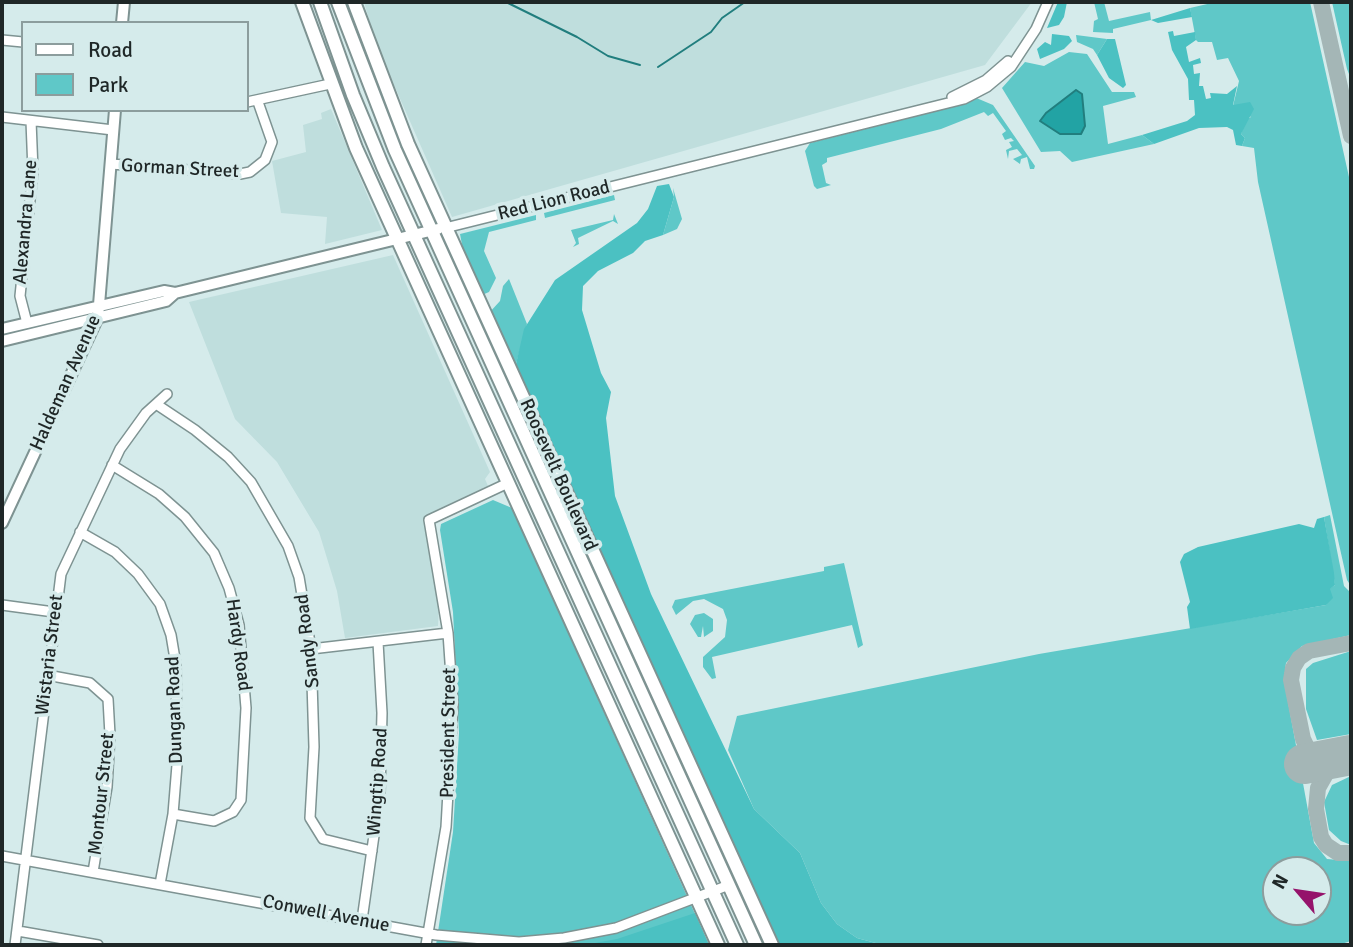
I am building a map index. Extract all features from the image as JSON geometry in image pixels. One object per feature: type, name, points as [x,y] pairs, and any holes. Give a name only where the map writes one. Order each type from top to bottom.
[{"type":"highway","points":[[302,2],[344,121],[718,945]]},
{"type":"highway","name":"Roosevelt Boulevard","points":[[320,2],[368,131],[737,945]]},
{"type":"highway","name":"Roosevelt Boulevard","points":[[338,2],[382,120],[431,231],[756,945]]},
{"type":"highway","name":"Roosevelt Boulevard","points":[[354,2],[383,83],[445,228],[772,945]]},
{"type":"highway","points":[[346,26],[383,83]]},
{"type":"highway","points":[[330,32],[344,121]]},
{"type":"highway","points":[[514,379],[528,443]]},
{"type":"highway","points":[[604,611],[641,659]]},
{"type":"highway","points":[[637,726],[654,804]]},
{"type":"main road","points":[[122,21],[124,2]]},
{"type":"main road","name":"Haldeman Avenue","points":[[2,523],[97,317],[115,112]]},
{"type":"main road","name":"Red Lion Road","points":[[2,329],[164,291],[175,293],[445,228]]},
{"type":"main road","name":"Red Lion Road","points":[[2,341],[166,301],[175,293]]},
{"type":"main road","points":[[67,325],[79,330],[84,348]]},
{"type":"street","points":[[1029,41],[1048,2]]},
{"type":"street","points":[[2,40],[21,42]]},
{"type":"street","name":"Red Lion Road","points":[[931,105],[976,86],[996,72],[1029,41]]},
{"type":"street","name":"Red Lion Road","points":[[445,228],[931,105],[964,99],[987,87],[1011,66],[1029,41]]},
{"type":"street","points":[[248,102],[258,102],[330,84]]},
{"type":"street","name":"Gorman Street","points":[[111,164],[240,174],[250,172],[265,160],[272,142],[258,102]]},
{"type":"street","points":[[2,117],[113,130]]},
{"type":"street","name":"Alexandra Lane","points":[[27,323],[20,296],[33,171],[31,121]]},
{"type":"street","name":"Wistaria Street","points":[[15,945],[54,612],[61,574],[128,435],[167,394]]},
{"type":"street","name":"Sandy Road","points":[[156,404],[195,429],[228,457],[264,501],[288,546],[299,577],[312,649],[314,747],[310,818],[323,839],[372,851]]},
{"type":"street","name":"Hardy Road","points":[[111,466],[159,494],[185,517],[214,553],[229,587],[239,625],[246,708],[241,800],[233,812],[214,821],[173,814]]},
{"type":"street","name":"President Street","points":[[426,945],[446,827],[453,705],[448,633],[429,520],[508,483]]},
{"type":"street","name":"Dungan Road","points":[[80,532],[115,552],[138,573],[160,604],[171,635],[176,665],[178,729],[173,814],[160,884]]},
{"type":"street","points":[[2,605],[54,612]]},
{"type":"street","points":[[312,649],[448,633]]},
{"type":"street","name":"Wingtip Road","points":[[362,920],[380,793],[382,743],[378,642]]},
{"type":"street","name":"Montour Street","points":[[47,675],[90,682],[108,699],[110,734],[107,787],[93,872]]},
{"type":"street","name":"Conwell Avenue","points":[[2,856],[428,933],[519,942],[564,938],[633,923],[729,885]]},
{"type":"street","points":[[18,931],[98,945]]},
{"type":"shaded area","points":[[364,2],[1032,2],[985,65],[452,217],[376,44]]},
{"type":"shaded area","points":[[1058,2],[1067,2],[1064,17],[1059,25],[1047,28]]},
{"type":"shaded area","points":[[1190,8],[1192,17],[1158,23],[1151,20]]},
{"type":"shaded area","points":[[1173,31],[1174,36],[1195,32],[1196,40],[1186,47],[1189,62],[1200,58],[1201,63],[1193,65],[1194,74],[1200,73],[1199,86],[1203,86],[1206,99],[1211,98],[1210,93],[1227,94],[1237,86],[1233,105],[1250,102],[1254,109],[1241,134],[1245,138],[1242,146],[1236,145],[1233,130],[1227,127],[1199,128],[1154,144],[1142,135],[1187,121],[1195,115],[1194,100],[1189,100],[1188,79],[1172,50],[1168,32]]},
{"type":"shaded area","points":[[1052,34],[1069,36],[1072,41],[1064,49],[1040,59],[1037,49],[1045,42],[1051,45]]},
{"type":"shaded area","points":[[1107,39],[1115,39],[1126,85],[1123,88],[1109,78],[1097,55]]},
{"type":"shaded area","points":[[1076,90],[1082,94],[1085,126],[1081,134],[1060,134],[1040,121],[1046,113]]},
{"type":"shaded area","points":[[331,109],[382,230],[325,244],[327,217],[281,213],[272,161],[306,152],[303,125],[322,119],[321,113]]},
{"type":"shaded area","points":[[669,184],[674,197],[663,235],[645,241],[633,253],[598,271],[583,286],[582,310],[601,373],[611,392],[606,418],[615,496],[651,594],[754,809],[800,853],[821,903],[837,924],[857,938],[883,945],[780,945],[555,457],[516,364],[524,329],[555,280],[637,223],[648,209],[657,186]]},
{"type":"shaded area","points":[[393,255],[490,472],[485,479],[488,486],[424,516],[439,606],[438,626],[345,638],[337,591],[319,532],[277,462],[235,419],[189,302]]},
{"type":"shaded area","points":[[1324,517],[1335,585],[1330,589],[1333,598],[1326,605],[1190,629],[1187,607],[1190,602],[1180,562],[1184,554],[1198,547],[1299,524],[1314,528],[1317,519]]},
{"type":"shaded area","points":[[695,913],[709,945],[584,945],[617,939]]},
{"type":"green space","points":[[1094,2],[1104,2],[1109,21],[1150,12],[1151,20],[1113,29],[1113,33],[1093,32],[1094,21],[1098,19]]},
{"type":"green space","points":[[1216,2],[1310,2],[1351,186],[1351,586],[1347,580],[1258,182],[1254,148],[1242,146],[1245,138],[1241,134],[1245,120],[1251,117],[1233,106],[1239,81],[1228,58],[1217,60],[1212,42],[1196,40],[1190,8]]},
{"type":"green space","points":[[1332,2],[1351,2],[1351,79],[1347,69]]},
{"type":"green space","points":[[1076,35],[1107,39],[1097,55],[1093,49],[1077,42]]},
{"type":"green space","points":[[1069,52],[1087,54],[1112,92],[1134,92],[1136,97],[1103,106],[1108,144],[1142,135],[1154,144],[1072,162],[1060,151],[1041,152],[1002,88],[1025,62],[1044,66]]},
{"type":"green space","points":[[974,97],[993,105],[1035,166],[1034,169],[1030,169],[1027,157],[1021,159],[1020,164],[1013,159],[1022,155],[1017,149],[1009,151],[1008,159],[1006,150],[1012,147],[1009,142],[1014,141],[1011,138],[1005,140],[1002,134],[1006,131],[993,113],[988,116],[984,112],[941,129],[827,158],[827,162],[822,165],[826,183],[831,185],[817,189],[814,186],[805,151],[810,143],[948,108]]},
{"type":"green space","points":[[673,188],[682,219],[677,229],[663,235],[674,197]]},
{"type":"green space","points":[[614,195],[615,200],[545,218],[544,213]]},
{"type":"green space","points":[[614,214],[618,224],[613,221],[578,238],[579,244],[573,247],[576,243],[571,230],[613,220]]},
{"type":"green space","points":[[536,215],[536,220],[489,232],[484,251],[496,278],[489,292],[482,295],[464,255],[460,234]]},
{"type":"green space","points":[[509,279],[527,324],[516,364],[530,397],[489,313],[500,301],[503,286]]},
{"type":"green space","points":[[493,500],[512,508],[709,945],[436,945],[453,832],[459,733],[453,612],[440,530],[441,524]]},
{"type":"green space","points":[[1330,515],[1344,586],[1351,593],[1351,635],[1302,646],[1286,663],[1284,680],[1314,843],[1325,856],[1262,856],[1262,926],[1332,926],[1332,859],[1351,861],[1351,941],[1338,945],[883,945],[857,938],[837,924],[821,903],[800,853],[754,809],[728,750],[737,716],[1039,654],[1326,605],[1329,589],[1335,585],[1324,517]]},
{"type":"green space","points":[[844,563],[863,645],[858,648],[852,625],[712,657],[716,678],[712,679],[703,667],[703,657],[725,637],[727,620],[723,609],[704,599],[693,601],[676,615],[672,607],[675,600],[824,571],[824,567]]},
{"type":"green space","points":[[704,613],[713,619],[713,631],[704,637],[703,626],[701,637],[698,637],[690,624],[695,615]]},
{"type":"green space","points":[[1351,651],[1351,734],[1317,740],[1306,709],[1306,669],[1313,663]]},
{"type":"green space","points":[[1351,776],[1351,845],[1341,841],[1329,830],[1324,802],[1332,785]]},
{"type":"waterway","points":[[506,2],[577,37],[608,56],[640,65]]},
{"type":"waterway","points":[[658,67],[711,32],[722,18],[745,2]]},
{"type":"taxiway","points":[[1321,2],[1351,136]]},
{"type":"taxiway","points":[[1314,762],[1303,739],[1291,680],[1293,668],[1299,658],[1309,651],[1351,643]]},
{"type":"taxiway","points":[[1335,758],[1318,788],[1316,809],[1321,837],[1326,845],[1338,853],[1351,853]]},
{"type":"runway","points":[[1304,764],[1351,755]]}]
